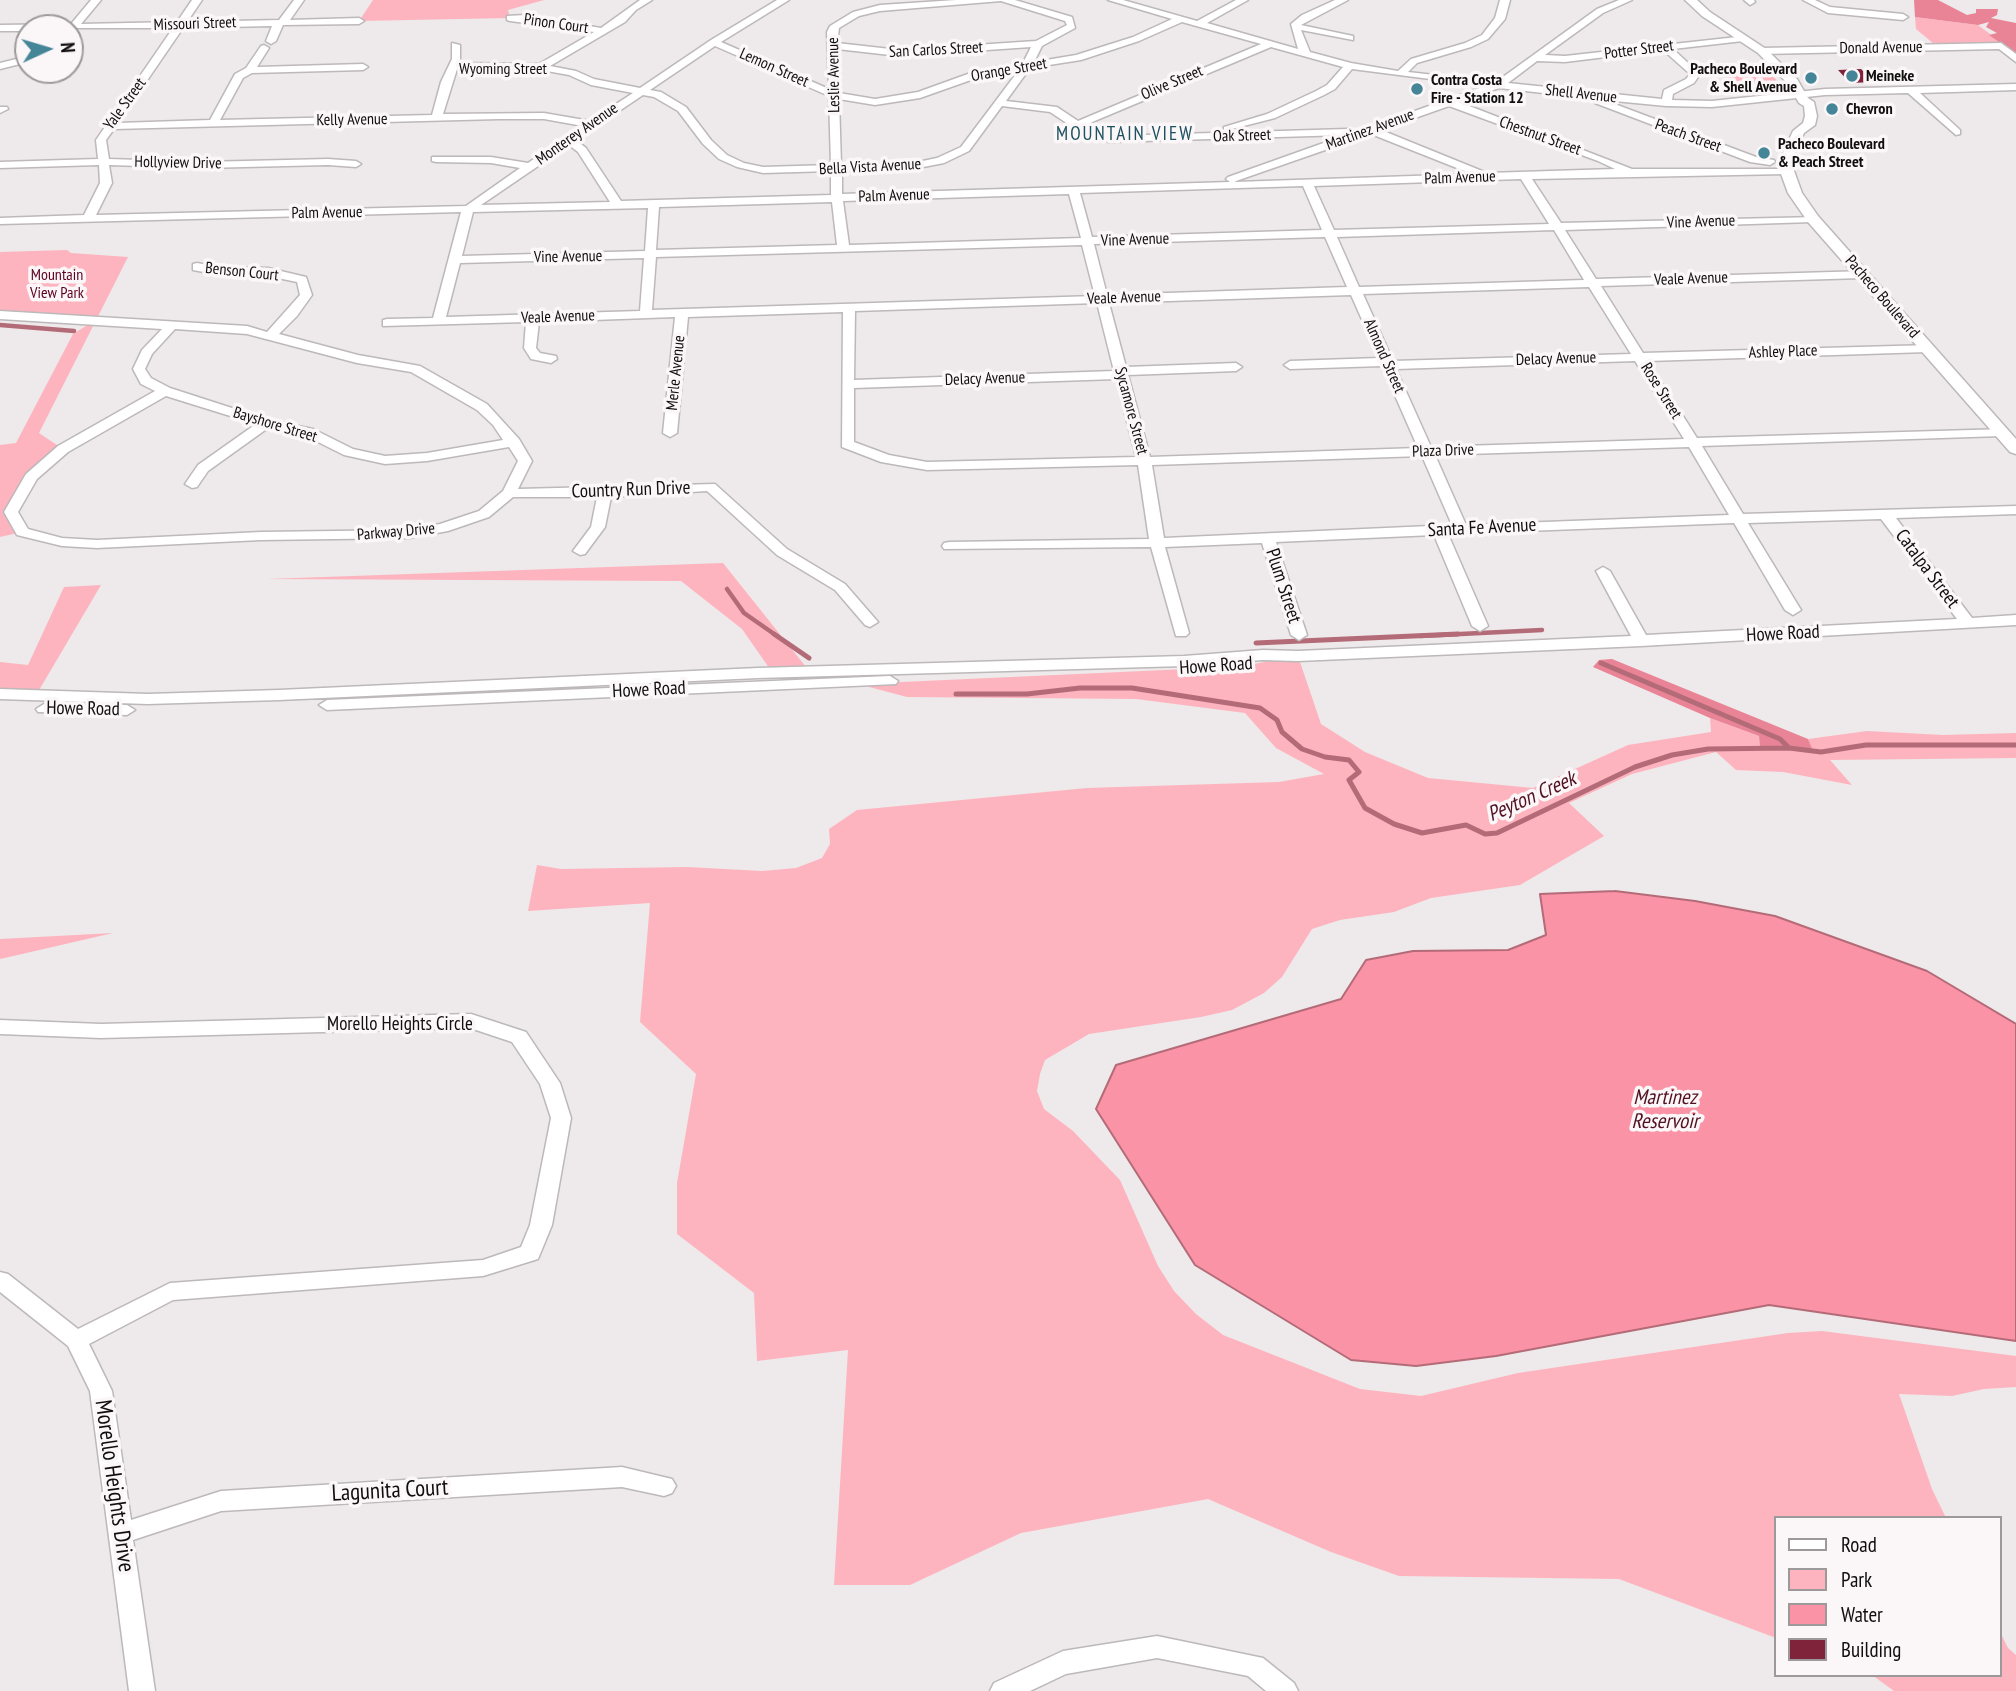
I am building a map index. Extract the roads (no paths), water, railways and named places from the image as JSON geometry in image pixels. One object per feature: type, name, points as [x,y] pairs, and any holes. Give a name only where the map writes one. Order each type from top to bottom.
[{"type":"main road","points":[[1691,0],[1706,14],[1762,51],[1793,82],[1810,105],[1811,116],[1809,124],[1795,121]]},
{"type":"main road","points":[[1787,167],[1795,121],[1794,104],[1802,97]]},
{"type":"main road","name":"Pacheco Boulevard","points":[[1787,167],[1795,193],[1813,219],[2016,449]]},
{"type":"street","points":[[84,15],[96,0]]},
{"type":"street","name":"Yale Street","points":[[88,219],[106,183],[101,140],[197,0]]},
{"type":"street","points":[[250,70],[299,0]]},
{"type":"street","points":[[541,67],[622,20],[633,8],[647,0]]},
{"type":"street","name":"Monterey Avenue","points":[[468,209],[714,42],[785,0]]},
{"type":"street","name":"Leslie Avenue","points":[[844,250],[836,198],[832,32],[835,26],[844,19],[865,11],[997,0]]},
{"type":"street","points":[[1005,0],[1072,21],[1072,26],[1067,31],[1038,44]]},
{"type":"street","name":"Shell Avenue","points":[[1113,0],[1350,66],[1399,75],[1666,103],[1723,103],[1911,90],[2016,87]]},
{"type":"street","points":[[1198,24],[1243,0]]},
{"type":"street","points":[[1294,26],[1305,17],[1343,0]]},
{"type":"street","points":[[1399,75],[1414,61],[1468,46],[1485,37],[1500,19],[1504,0]]},
{"type":"street","name":"Martinez Avenue","points":[[1215,185],[1498,85],[1610,5],[1627,0]]},
{"type":"street","points":[[1808,0],[1828,10],[1903,17]]},
{"type":"street","name":"Pinon Court","points":[[510,18],[602,31]]},
{"type":"street","name":"Orange Street","points":[[834,95],[859,102],[891,101],[920,96],[983,72],[1079,58],[1104,51],[1181,19]]},
{"type":"street","name":"Missouri Street","points":[[84,27],[359,20]]},
{"type":"street","points":[[1294,26],[1350,38]]},
{"type":"street","points":[[1294,26],[1306,55]]},
{"type":"street","name":"Potter Street","points":[[1535,58],[1565,59],[1743,38]]},
{"type":"street","name":"Lemon Street","points":[[714,42],[834,95]]},
{"type":"street","name":"San Carlos Street","points":[[834,46],[899,52],[1038,44]]},
{"type":"street","name":"Bella Vista Avenue","points":[[643,90],[665,97],[682,109],[707,142],[731,162],[763,170],[913,166],[946,159],[965,149],[1026,66],[1038,44]]},
{"type":"street","name":"Olive Street","points":[[1079,124],[1267,44]]},
{"type":"street","points":[[454,66],[457,60],[455,45]]},
{"type":"street","name":"Donald Avenue","points":[[1762,51],[2001,46],[2016,59]]},
{"type":"street","points":[[1665,47],[1695,74],[1689,82],[1668,92],[1666,103]]},
{"type":"street","name":"Wyoming Street","points":[[437,117],[446,82],[454,66],[541,67],[572,73],[592,82],[643,90]]},
{"type":"street","points":[[1209,137],[1216,132],[1256,121],[1303,102],[1331,86],[1350,66]]},
{"type":"street","points":[[214,122],[239,76],[250,70],[363,67]]},
{"type":"street","points":[[1911,90],[1956,132]]},
{"type":"street","name":"Peach Street","points":[[1595,96],[1610,107],[1740,155],[1787,167]]},
{"type":"street","name":"Chestnut Street","points":[[1449,102],[1602,159],[1630,173]]},
{"type":"street","name":"Oak Street","points":[[1000,103],[1053,109],[1089,133],[1109,139],[1369,131],[1489,177]]},
{"type":"street","name":"Kelly Avenue","points":[[111,125],[544,116],[592,125]]},
{"type":"street","points":[[571,141],[582,150],[617,204]]},
{"type":"street","points":[[436,159],[491,160],[531,167]]},
{"type":"street","name":"Hollyview Drive","points":[[0,165],[104,162],[356,164]]},
{"type":"street","name":"Palm Avenue","points":[[0,221],[654,204],[1787,167]]},
{"type":"street","name":"Rose Street","points":[[1525,176],[1640,356],[1793,610]]},
{"type":"street","name":"Almond Street","points":[[1307,183],[1461,530]]},
{"type":"street","name":"Sycamore Street","points":[[1074,190],[1144,461],[1157,542],[1181,633]]},
{"type":"street","points":[[646,314],[654,204]]},
{"type":"street","points":[[439,320],[468,209]]},
{"type":"street","name":"Vine Avenue","points":[[456,260],[1813,219]]},
{"type":"street","name":"Benson Court","points":[[197,267],[219,271],[268,272],[302,280],[306,295],[271,335]]},
{"type":"street","name":"Veale Avenue","points":[[387,323],[1861,274]]},
{"type":"street","points":[[848,384],[849,307]]},
{"type":"street","name":"Merle Avenue","points":[[670,433],[682,313]]},
{"type":"street","points":[[0,315],[247,330],[357,359],[415,369],[482,407],[514,442]]},
{"type":"street","points":[[533,318],[530,348],[536,356],[551,359]]},
{"type":"street","name":"Bayshore Street","points":[[170,326],[146,353],[139,369],[146,381],[165,391],[266,423],[308,432],[349,452],[385,460],[427,457],[514,442]]},
{"type":"street","name":"Ashley Place","points":[[1640,356],[1927,348]]},
{"type":"street","name":"Delacy Avenue","points":[[1290,365],[1640,356]]},
{"type":"street","name":"Delacy Avenue","points":[[848,384],[1236,367]]},
{"type":"street","name":"Plaza Drive","points":[[848,384],[847,444],[886,459],[927,466],[2001,432]]},
{"type":"street","name":"Parkway Drive","points":[[165,391],[63,449],[31,477],[11,512],[22,532],[62,542],[97,544],[261,536],[409,534],[443,528],[484,514],[509,493],[525,461],[514,442]]},
{"type":"street","points":[[192,484],[202,468],[266,423]]},
{"type":"street","name":"Country Run Drive","points":[[509,493],[605,494],[710,487],[782,552],[840,587],[870,622]]},
{"type":"street","points":[[580,551],[598,527],[605,494]]},
{"type":"street","name":"Santa Fe Avenue","points":[[948,546],[1157,542],[1580,523],[2016,510]]},
{"type":"street","name":"Catalpa Street","points":[[1886,515],[1968,624]]},
{"type":"street","points":[[1439,530],[1480,626]]},
{"type":"street","name":"Plum Street","points":[[1267,536],[1300,635]]},
{"type":"street","points":[[1603,571],[1641,641]]},
{"type":"street","name":"Howe Road","points":[[0,694],[57,698],[200,698],[758,673],[1184,661],[1263,654],[1298,656],[1641,641],[2016,620]]},
{"type":"street","name":"Howe Road","points":[[0,706],[86,711],[356,704],[1174,669],[1248,665],[1298,656]]},
{"type":"street","name":"Morello Heights Circle","points":[[0,1027],[101,1031],[471,1021],[519,1037],[550,1083],[561,1118],[541,1225],[530,1252],[483,1268],[170,1292],[76,1340]]},
{"type":"street","name":"Morello Heights Drive","points":[[0,1280],[76,1340],[101,1391],[142,1691]]},
{"type":"street","name":"Lagunita Court","points":[[120,1534],[221,1501],[622,1477],[664,1486]]},
{"type":"street","points":[[1003,1691],[1063,1663],[1157,1647],[1254,1666],[1285,1691]]},
{"type":"water","name":"Martinez Reservoir","points":[[1615,891],[1695,901],[1775,916],[1927,971],[2016,1024],[2016,1341],[1769,1305],[1496,1356],[1416,1366],[1351,1360],[1195,1265],[1096,1109],[1116,1065],[1341,999],[1366,960],[1413,951],[1508,950],[1546,935],[1540,894]]},
{"type":"waterway","name":"Peyton Creek","points":[[0,325],[74,331]]},
{"type":"waterway","name":"Peyton Creek","points":[[727,589],[744,613],[777,636]]},
{"type":"waterway","points":[[1420,636],[1542,630]]},
{"type":"waterway","name":"Peyton Creek","points":[[774,634],[809,658]]},
{"type":"waterway","points":[[1256,643],[1458,634]]},
{"type":"waterway","points":[[1601,663],[1780,739],[1789,748]]},
{"type":"waterway","name":"Peyton Creek","points":[[956,694],[1027,694],[1080,688],[1132,688],[1260,708],[1277,720],[1282,732],[1302,749],[1325,757],[1349,760],[1359,772],[1349,780],[1365,808],[1394,824],[1422,833],[1466,825],[1485,834],[1497,833],[1635,767],[1672,755],[1708,749],[1789,748]]},
{"type":"waterway","name":"Peyton Creek","points":[[1789,748],[1821,752],[1866,745],[2016,745]]},
{"type":"place","name":"Meineke","points":[[1852,76]]},
{"type":"place","name":"Pacheco Boulevard & Shell Avenue","points":[[1811,78]]},
{"type":"place","name":"Contra Costa Fire - Station 12","points":[[1417,89]]},
{"type":"place","name":"Chevron","points":[[1832,109]]},
{"type":"place","name":"Pacheco Boulevard & Peach Street","points":[[1764,153]]},
{"type":"district","name":"MOUNTAIN VIEW","points":[[1125,135]]},
{"type":"park label","name":"Mountain View Park","points":[[57,284]]}]
